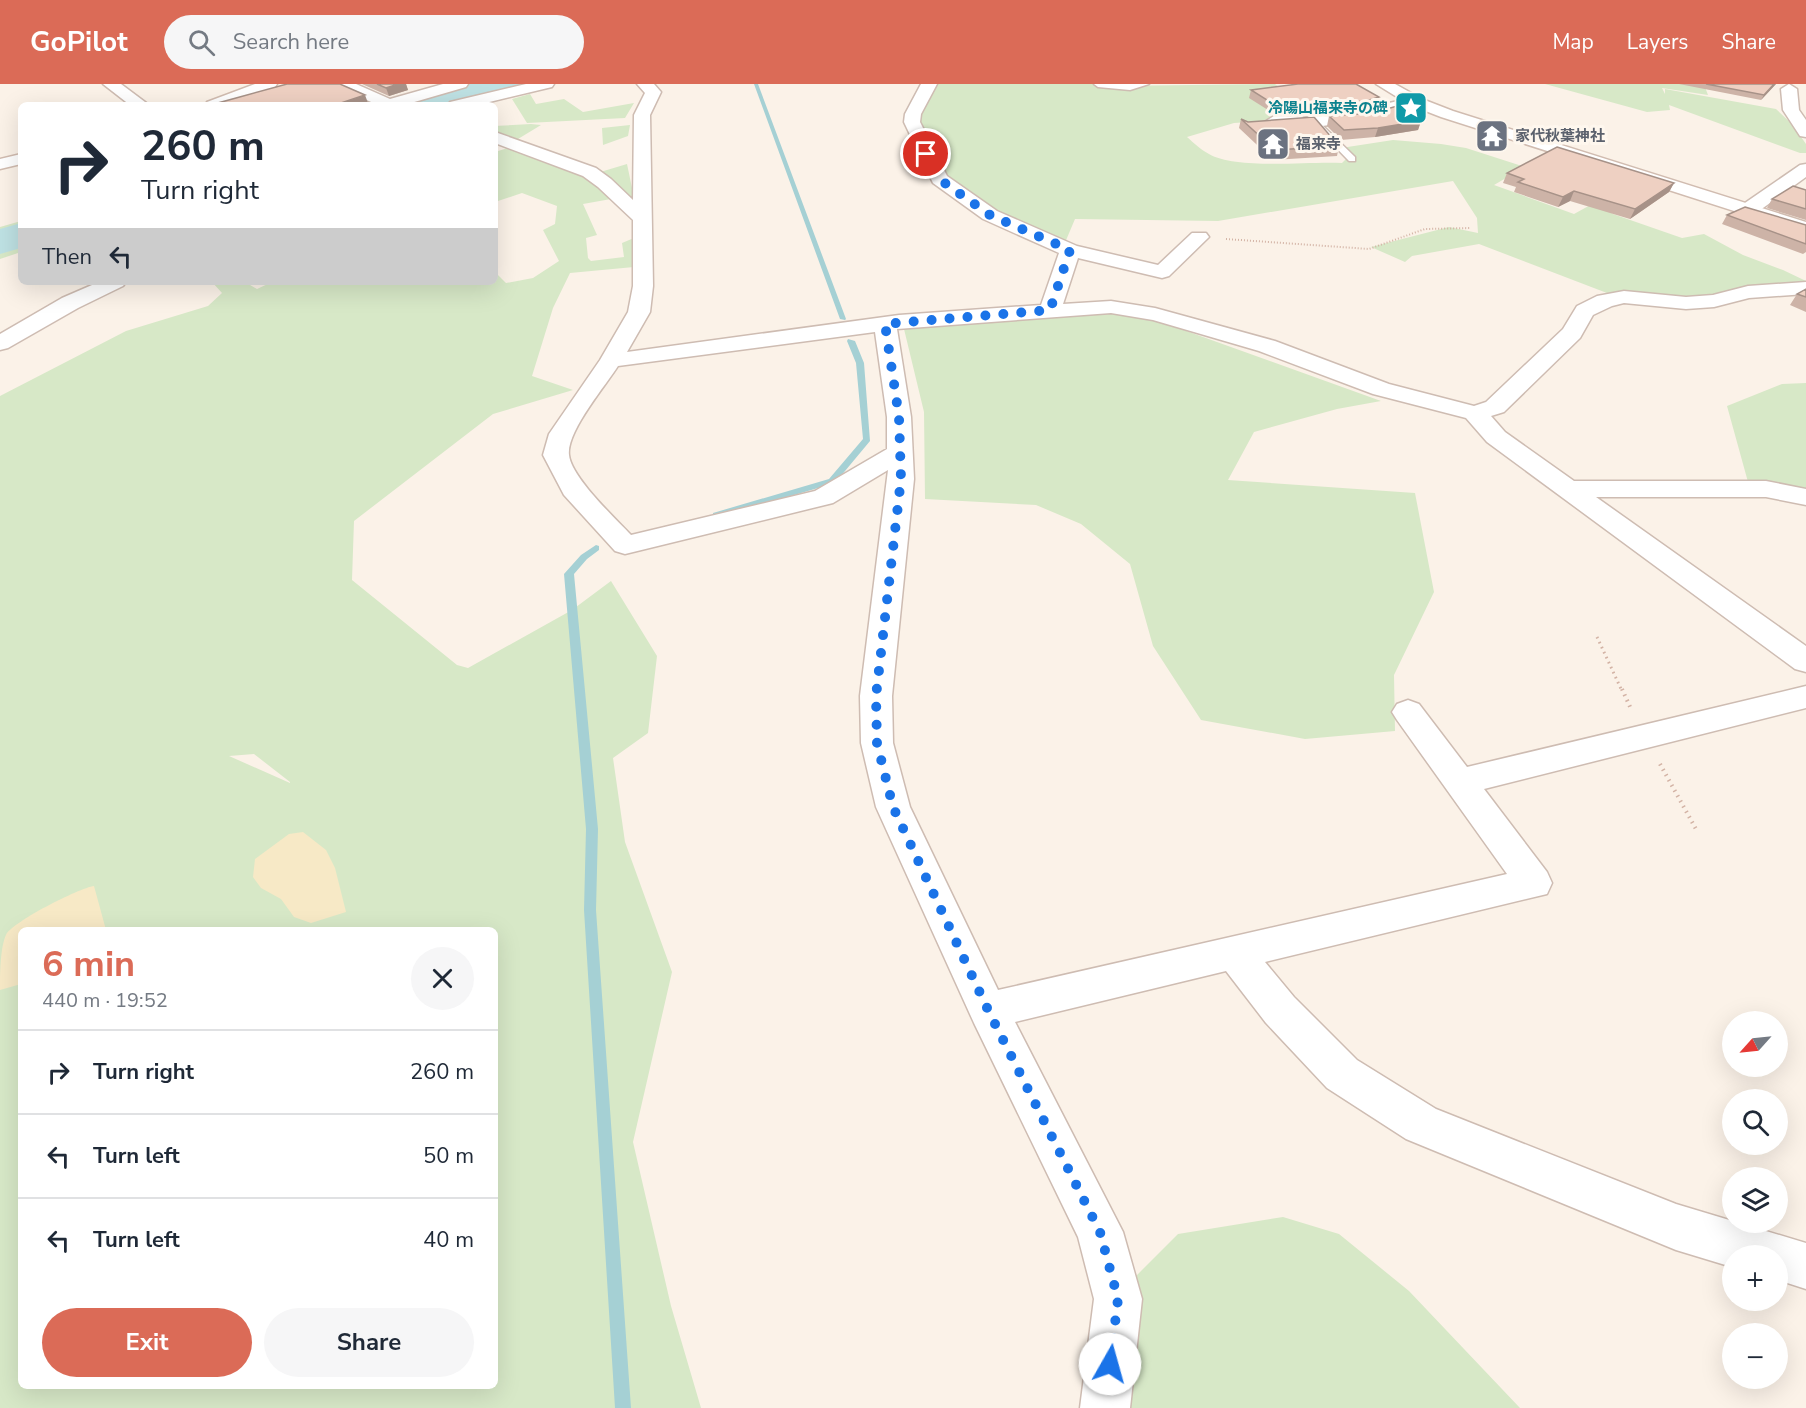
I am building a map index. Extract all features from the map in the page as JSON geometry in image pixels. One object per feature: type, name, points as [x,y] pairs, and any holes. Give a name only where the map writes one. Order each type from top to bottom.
[{"type":"street","points":[[111,84],[137,102]]},
{"type":"street","points":[[221,102],[269,84]]},
{"type":"street","points":[[343,84],[386,102]]},
{"type":"street","points":[[396,102],[439,86],[460,84]]},
{"type":"street","points":[[469,102],[546,84]]},
{"type":"street","points":[[645,84],[653,92],[642,115],[643,286],[639,312],[611,360],[561,434],[556,455],[573,489],[625,545],[824,497],[843,488],[871,467],[900,452]]},
{"type":"street","points":[[929,84],[913,114],[912,122],[939,179],[990,215],[1070,250],[1162,272],[1199,237]]},
{"type":"street","points":[[1384,84],[1416,102],[1499,131],[1806,228]]},
{"type":"street","points":[[1771,86],[1798,91],[1791,110],[1806,132]]},
{"type":"street","points":[[1257,123],[1279,120],[1315,122],[1387,112],[1395,106],[1416,102]]},
{"type":"street","points":[[498,138],[562,161],[598,177],[627,206],[644,219]]},
{"type":"street","points":[[0,164],[18,160]]},
{"type":"street","points":[[1749,209],[1806,169]]},
{"type":"street","points":[[1050,310],[1070,250]]},
{"type":"street","points":[[0,343],[70,303],[109,285]]},
{"type":"street","points":[[611,360],[885,324],[1111,307],[1155,314],[1267,346],[1381,389],[1475,413],[1495,407],[1572,333],[1585,311],[1605,301],[1624,297],[1692,303],[1714,301],[1748,292],[1806,288]]},
{"type":"street","points":[[885,324],[899,417],[901,479],[876,696],[877,743],[893,807],[988,1010],[1100,1232],[1118,1299],[1105,1408]]},
{"type":"street","points":[[1475,413],[1496,437],[1806,661]]},
{"type":"street","points":[[1568,489],[1766,489],[1806,497]]},
{"type":"street","points":[[1459,782],[1806,697]]},
{"type":"street","points":[[988,1010],[1534,883],[1408,712]]},
{"type":"street","points":[[1234,953],[1280,1010],[1342,1074],[1421,1124],[1676,1227],[1736,1245]]},
{"type":"street","points":[[1788,1260],[1806,1266]]},
{"type":"lane","points":[[1098,84],[1130,87],[1145,84]]},
{"type":"lane","points":[[1315,122],[1352,159]]},
{"type":"path","points":[[1199,237],[1369,249],[1425,229],[1471,228]]},
{"type":"green space","points":[[928,84],[1111,84],[1113,86],[1275,84],[1314,112],[1329,117],[1234,123],[1187,137],[1206,152],[1221,159],[1273,164],[1342,163],[1346,159],[1341,148],[1393,140],[1466,148],[1525,167],[1494,185],[1574,214],[1594,203],[1613,214],[1682,238],[1704,234],[1743,255],[1806,281],[1806,286],[1692,303],[1620,298],[1479,244],[1412,256],[1405,262],[1371,247],[1449,227],[1478,233],[1477,218],[1453,181],[1218,221],[1075,219],[1064,245],[978,206],[939,179],[913,117]]},
{"type":"green space","points":[[1545,84],[1691,84],[1705,87],[1708,95],[1662,88],[1665,94],[1665,89],[1776,109],[1792,124],[1806,144],[1806,153],[1800,153],[1669,105],[1670,110],[1647,112]]},
{"type":"green space","points":[[530,94],[536,104],[564,99],[583,112],[634,103],[625,118],[527,123],[512,99]]},
{"type":"green space","points":[[541,125],[518,139],[533,148],[498,136],[498,126]]},
{"type":"green space","points":[[630,125],[628,136],[603,145],[602,128]]},
{"type":"green space","points":[[511,147],[588,175],[611,199],[583,204],[597,235],[586,238],[588,258],[591,261],[624,257],[622,243],[634,238],[634,267],[570,273],[553,308],[532,376],[573,390],[493,414],[354,521],[352,580],[457,665],[468,668],[572,610],[611,581],[657,656],[648,733],[613,758],[625,842],[672,972],[633,1142],[671,1306],[701,1408],[0,1408],[0,396],[126,331],[208,306],[222,293],[215,285],[250,285],[257,289],[266,285],[498,285],[498,275],[506,283],[533,278],[559,261],[543,230],[555,224],[557,206],[522,193],[498,201],[498,151]],"holes":[[[254,754],[290,783],[229,756]]]},
{"type":"green space","points":[[627,164],[636,207],[597,173]]},
{"type":"green space","points":[[18,222],[18,253],[0,259],[0,227]]},
{"type":"green space","points":[[1125,309],[1381,401],[1337,409],[1254,432],[1228,480],[1415,493],[1434,592],[1394,675],[1395,731],[1305,739],[1201,720],[1153,646],[1130,564],[1081,524],[1036,505],[925,499],[924,412],[904,329],[957,318]]},
{"type":"green space","points":[[1806,383],[1806,497],[1748,482],[1727,406],[1782,384]]},
{"type":"green space","points":[[1283,1217],[1339,1234],[1409,1291],[1520,1408],[1117,1408],[1136,1335],[1137,1275],[1178,1234]]},
{"type":"sand","points":[[303,832],[326,850],[335,868],[346,912],[311,923],[294,917],[281,899],[261,888],[253,877],[255,859],[289,834]]},
{"type":"sand","points":[[94,886],[105,927],[18,927],[18,985],[0,990],[3,947],[6,935],[11,929],[47,906]]},
{"type":"building","points":[[287,84],[340,84],[365,95],[344,102],[222,102]]},
{"type":"building","points":[[377,84],[398,84],[386,88]]},
{"type":"building","points":[[1298,84],[1356,84],[1379,97],[1366,101],[1278,107],[1251,90]]},
{"type":"building","points":[[1706,84],[1774,84],[1764,95]]},
{"type":"building","points":[[1397,106],[1421,121],[1378,128],[1344,130],[1329,116],[1373,113]]},
{"type":"building","points":[[1314,117],[1339,146],[1275,150],[1241,119],[1248,122]]},
{"type":"building","points":[[1557,147],[1674,183],[1635,209],[1574,191],[1563,197],[1518,182],[1524,179],[1507,173]]},
{"type":"building","points":[[1793,186],[1806,190],[1806,209],[1772,199]]},
{"type":"building","points":[[1745,207],[1806,225],[1806,244],[1727,215]]},
{"type":"building","points":[[1806,289],[1806,297],[1797,294]]},
{"type":"waterway","points":[[432,102],[505,84]]},
{"type":"waterway","points":[[756,84],[843,319]]},
{"type":"waterway","points":[[0,242],[18,236]]},
{"type":"waterway","points":[[716,515],[832,481],[867,439],[860,363],[851,341]]},
{"type":"waterway","points":[[596,548],[584,557],[569,574],[592,829],[590,910],[623,1408]]},
{"type":"place","name":"冷陽山福来寺の碑","points":[[1411,108]]},
{"type":"place","name":"家代秋葉神社","points":[[1492,136]]},
{"type":"place","name":"福来寺","points":[[1273,144]]},
{"type":"route","points":[[926,154],[939,179],[990,215],[1070,250],[1050,310],[885,324],[899,417],[901,479],[876,696],[877,743],[893,807],[988,1010],[1100,1232],[1118,1299],[1110,1364]]}]
